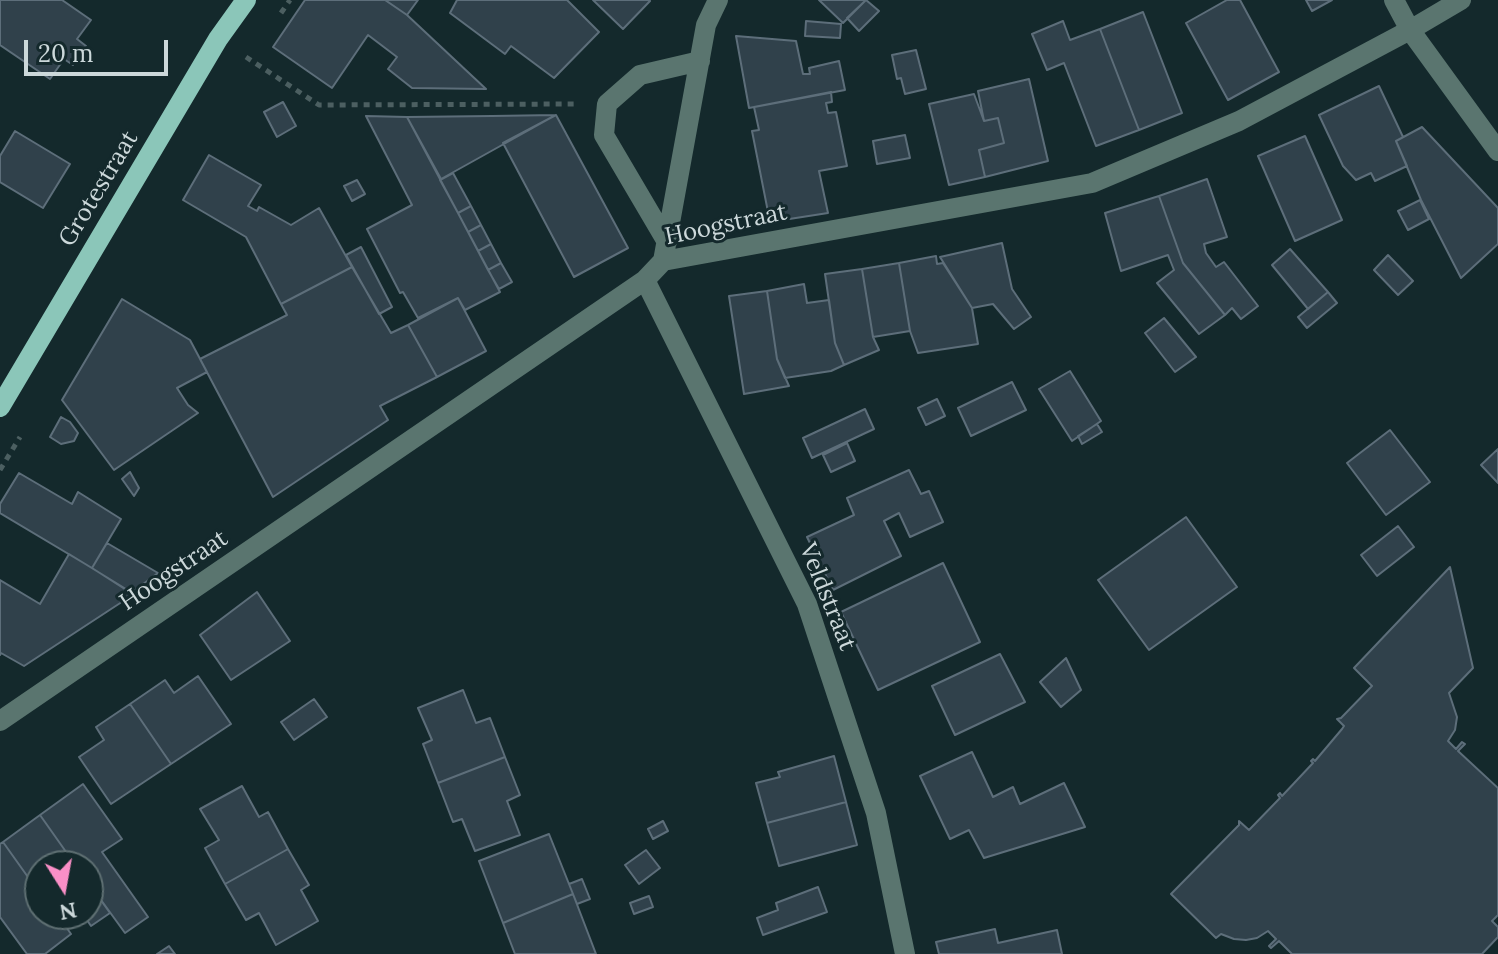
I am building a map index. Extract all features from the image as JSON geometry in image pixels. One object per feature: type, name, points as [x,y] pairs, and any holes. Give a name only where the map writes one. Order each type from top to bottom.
[{"type":"main road","name":"Grotestraat","points":[[0,407],[218,39],[246,0]]},
{"type":"street","points":[[665,252],[706,25],[718,0]]},
{"type":"street","points":[[1394,0],[1410,30],[1498,151]]},
{"type":"street","name":"Hoogstraat","points":[[0,721],[645,280],[665,252],[1092,183],[1239,121],[1461,0]]},
{"type":"street","points":[[665,252],[604,135],[607,104],[640,75],[700,61]]},
{"type":"street","name":"Veldstraat","points":[[645,280],[807,604],[876,813],[905,954]]},
{"type":"path","points":[[218,39],[319,105],[607,104]]},
{"type":"building","points":[[0,0],[62,0],[91,20],[77,39],[86,46],[73,65],[64,59],[50,79],[0,45]]},
{"type":"building","points":[[305,0],[385,0],[407,15],[486,89],[412,88],[388,69],[397,57],[368,35],[332,88],[273,47]]},
{"type":"building","points":[[385,0],[418,0],[407,15]]},
{"type":"building","points":[[457,0],[567,0],[599,32],[554,78],[511,46],[505,54],[450,13]]},
{"type":"building","points":[[593,0],[648,0],[650,1],[623,29]]},
{"type":"building","points":[[819,0],[866,0],[843,23]]},
{"type":"building","points":[[866,0],[879,11],[859,31],[847,18]]},
{"type":"building","points":[[1227,0],[1240,0],[1279,72],[1228,100],[1186,23]]},
{"type":"building","points":[[1306,0],[1332,0],[1312,11]]},
{"type":"building","points":[[1143,12],[1182,113],[1139,130],[1100,29]]},
{"type":"building","points":[[806,21],[841,24],[840,38],[805,36]]},
{"type":"building","points":[[1063,21],[1070,40],[1100,29],[1139,130],[1096,146],[1064,63],[1047,70],[1032,34]]},
{"type":"building","points":[[736,36],[796,41],[803,74],[810,74],[809,68],[839,61],[845,90],[749,108]]},
{"type":"building","points":[[916,50],[926,89],[905,94],[901,78],[897,79],[892,55]]},
{"type":"building","points":[[1029,79],[1048,161],[985,177],[979,150],[1004,143],[998,118],[984,121],[978,91]]},
{"type":"building","points":[[1379,86],[1403,137],[1396,141],[1407,166],[1375,181],[1371,173],[1356,180],[1343,166],[1319,115]]},
{"type":"building","points":[[831,92],[832,102],[826,103],[828,113],[836,112],[847,166],[819,171],[828,213],[770,222],[752,131],[759,130],[754,107]]},
{"type":"building","points":[[974,94],[984,121],[998,118],[1004,143],[979,150],[985,177],[949,185],[929,104]]},
{"type":"building","points":[[283,102],[296,126],[277,137],[264,112]]},
{"type":"building","points":[[556,115],[628,248],[574,277],[503,143]]},
{"type":"building","points":[[556,115],[441,179],[407,117],[492,116]]},
{"type":"building","points":[[366,116],[407,117],[500,292],[465,310],[458,298],[418,318],[403,292],[400,293],[367,229],[412,205]]},
{"type":"building","points":[[1422,127],[1498,208],[1498,244],[1461,278],[1421,200],[1396,141]]},
{"type":"building","points":[[15,131],[70,164],[43,208],[0,182],[0,156]]},
{"type":"building","points":[[905,135],[910,158],[877,164],[873,141]]},
{"type":"building","points":[[1305,136],[1342,220],[1295,241],[1258,156]]},
{"type":"building","points":[[209,155],[261,185],[248,206],[257,211],[259,207],[291,225],[319,208],[352,267],[281,304],[246,237],[183,200]]},
{"type":"building","points":[[453,173],[471,206],[458,213],[440,180]]},
{"type":"building","points":[[1207,179],[1227,237],[1204,244],[1206,253],[1216,267],[1224,262],[1258,306],[1241,319],[1232,308],[1225,315],[1183,263],[1159,196]]},
{"type":"building","points":[[357,180],[365,194],[352,201],[344,186]]},
{"type":"building","points":[[1159,196],[1183,263],[1225,315],[1199,334],[1157,283],[1174,270],[1168,255],[1121,271],[1105,213]]},
{"type":"building","points":[[1420,200],[1429,219],[1408,230],[1398,211]]},
{"type":"building","points":[[471,206],[481,225],[468,232],[458,213]]},
{"type":"building","points":[[481,225],[491,244],[478,251],[468,232]]},
{"type":"building","points":[[1002,243],[1012,289],[1031,317],[1014,329],[993,304],[972,308],[940,257]]},
{"type":"building","points":[[491,244],[501,263],[488,270],[478,251]]},
{"type":"building","points":[[361,247],[392,307],[379,314],[346,255]]},
{"type":"building","points":[[1290,249],[1328,292],[1308,309],[1272,265]]},
{"type":"building","points":[[1388,255],[1413,281],[1398,295],[1374,270]]},
{"type":"building","points":[[936,256],[937,264],[943,263],[972,308],[978,344],[918,353],[910,331],[899,263]]},
{"type":"building","points":[[501,263],[512,282],[499,289],[488,270]]},
{"type":"building","points":[[899,263],[910,331],[873,337],[862,269]]},
{"type":"building","points":[[352,267],[391,333],[408,325],[437,377],[380,406],[388,420],[273,497],[200,359],[287,315],[281,304]]},
{"type":"building","points":[[862,269],[873,337],[879,350],[844,365],[835,343],[825,274]]},
{"type":"building","points":[[804,284],[807,303],[829,300],[835,343],[844,365],[831,371],[785,378],[777,359],[767,291]]},
{"type":"building","points":[[767,291],[777,359],[789,386],[744,394],[729,296]]},
{"type":"building","points":[[1328,292],[1337,303],[1307,328],[1298,317]]},
{"type":"building","points":[[458,298],[486,351],[437,377],[408,325]]},
{"type":"building","points":[[122,299],[190,340],[207,372],[177,388],[188,405],[198,413],[114,470],[62,400]]},
{"type":"building","points":[[1164,318],[1196,357],[1175,372],[1145,333]]},
{"type":"building","points":[[1070,371],[1101,421],[1072,441],[1039,389]]},
{"type":"building","points":[[1012,382],[1026,410],[971,436],[958,408]]},
{"type":"building","points":[[937,399],[945,416],[926,425],[918,408]]},
{"type":"building","points":[[865,409],[874,429],[812,458],[803,438]]},
{"type":"building","points":[[61,417],[70,422],[78,433],[74,441],[61,444],[50,437]]},
{"type":"building","points":[[1097,424],[1102,432],[1082,444],[1078,436]]},
{"type":"building","points":[[1390,430],[1430,482],[1386,515],[1347,463]]},
{"type":"building","points":[[847,443],[855,461],[831,472],[823,455]]},
{"type":"building","points":[[1498,449],[1498,483],[1481,465]]},
{"type":"building","points":[[909,470],[921,494],[929,491],[943,522],[910,537],[899,513],[884,521],[901,556],[833,590],[807,537],[854,515],[847,498]]},
{"type":"building","points":[[130,472],[139,488],[134,496],[122,479]]},
{"type":"building","points":[[19,473],[72,504],[78,492],[121,519],[92,568],[0,513],[0,504]]},
{"type":"building","points":[[1186,517],[1237,587],[1149,650],[1098,580]]},
{"type":"building","points":[[1398,526],[1414,547],[1377,576],[1361,555]]},
{"type":"building","points":[[107,543],[158,573],[131,593],[92,568]]},
{"type":"building","points":[[69,554],[134,594],[24,666],[0,655],[0,580],[40,604]]},
{"type":"building","points":[[943,563],[980,642],[878,690],[841,612]]},
{"type":"building","points":[[1450,567],[1473,668],[1449,693],[1457,717],[1455,730],[1448,741],[1456,749],[1462,742],[1465,744],[1458,751],[1498,788],[1498,915],[1492,921],[1498,927],[1498,937],[1482,954],[1292,954],[1279,941],[1271,948],[1269,946],[1276,939],[1268,931],[1246,940],[1221,934],[1216,938],[1171,894],[1239,825],[1239,821],[1249,830],[1280,798],[1278,795],[1280,793],[1282,796],[1313,763],[1311,761],[1315,761],[1344,726],[1337,719],[1372,686],[1354,668]]},
{"type":"building","points":[[257,592],[290,641],[231,680],[200,635]]},
{"type":"building","points":[[1000,654],[1025,702],[955,735],[932,686]]},
{"type":"building","points":[[1066,658],[1081,690],[1061,707],[1040,682]]},
{"type":"building","points":[[198,676],[231,724],[171,764],[130,704],[165,680],[174,693]]},
{"type":"building","points":[[463,690],[476,723],[490,718],[505,757],[438,783],[423,744],[432,740],[418,708]]},
{"type":"building","points":[[314,699],[327,717],[294,740],[281,722]]},
{"type":"building","points":[[130,704],[171,764],[111,804],[79,757],[104,740],[96,727]]},
{"type":"building","points":[[972,752],[993,797],[1013,787],[1020,804],[1064,783],[1085,827],[984,858],[969,830],[950,839],[920,776]]},
{"type":"building","points":[[834,756],[846,802],[767,823],[756,783],[780,777],[778,772]]},
{"type":"building","points":[[505,757],[520,795],[507,801],[520,835],[475,851],[462,819],[453,822],[438,783]]},
{"type":"building","points":[[83,784],[122,839],[104,851],[65,850],[40,815]]},
{"type":"building","points":[[242,786],[259,817],[268,812],[288,849],[225,884],[205,848],[219,840],[200,809]]},
{"type":"building","points":[[846,802],[857,845],[779,866],[767,823]]},
{"type":"building","points":[[40,815],[65,850],[24,850],[24,872],[3,842]]},
{"type":"building","points":[[663,821],[668,831],[653,839],[648,829]]},
{"type":"building","points":[[549,834],[573,894],[503,923],[479,861]]},
{"type":"building","points":[[3,842],[24,872],[24,930],[68,930],[71,934],[45,954],[27,954],[0,917],[0,844]]},
{"type":"building","points":[[288,849],[309,885],[301,890],[318,921],[276,945],[259,913],[246,920],[225,884]]},
{"type":"building","points":[[646,850],[660,868],[639,884],[625,865]]},
{"type":"building","points":[[104,855],[148,917],[125,933],[104,904]]},
{"type":"building","points":[[582,879],[590,899],[577,904],[569,884]]},
{"type":"building","points":[[818,887],[827,912],[763,935],[757,918],[778,910],[776,903]]},
{"type":"building","points":[[573,894],[596,954],[515,954],[503,923]]},
{"type":"building","points":[[649,896],[653,907],[634,914],[630,903]]},
{"type":"building","points":[[995,929],[998,943],[1057,930],[1062,954],[939,954],[936,942]]},
{"type":"building","points":[[169,946],[175,954],[157,954]]}]
